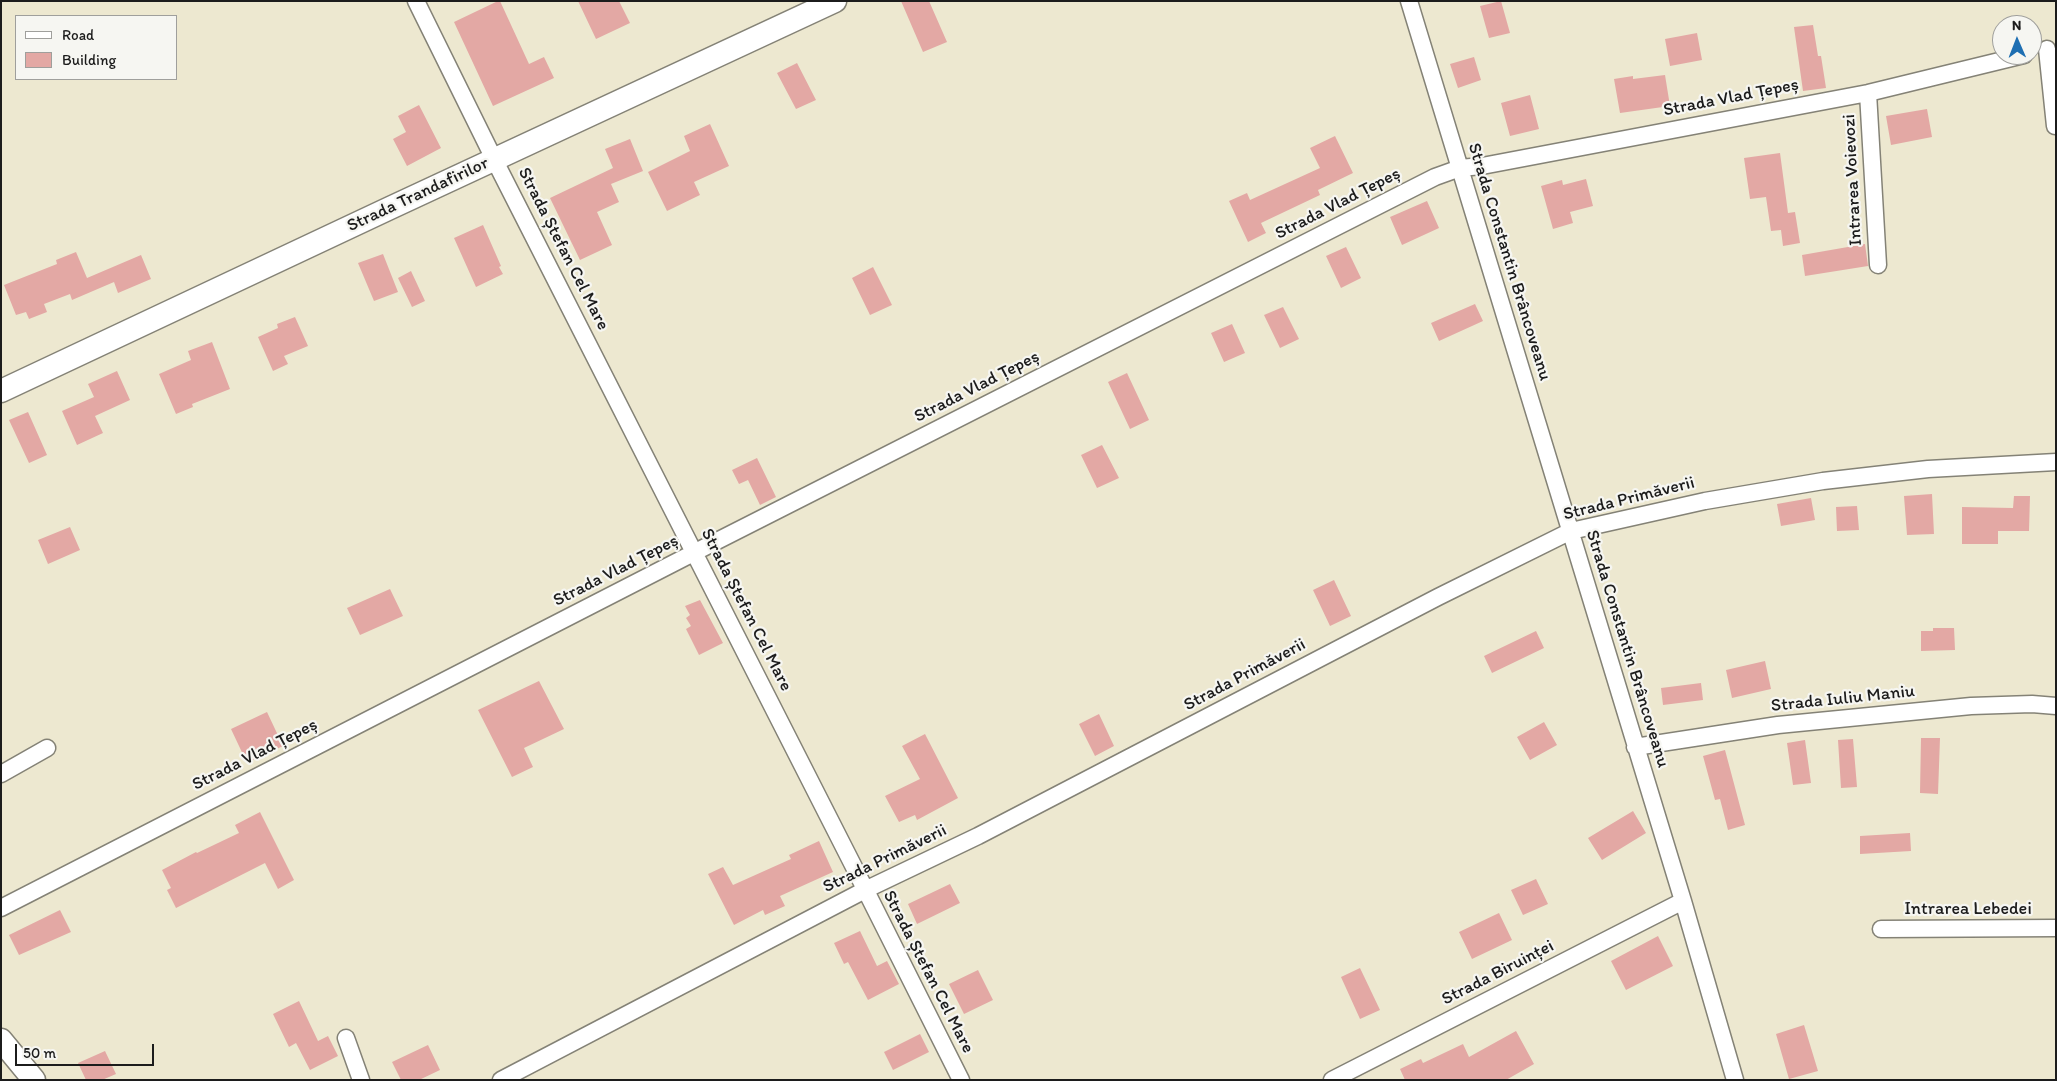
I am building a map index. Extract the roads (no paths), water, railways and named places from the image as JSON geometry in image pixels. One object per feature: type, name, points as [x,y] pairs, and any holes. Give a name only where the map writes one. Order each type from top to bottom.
[{"type":"main road","name":"Strada Trandafirilor","points":[[1,391],[835,1]]},
{"type":"main road","points":[[1,1040],[34,1080]]},
{"type":"street","name":"Strada Ștefan Cel Mare","points":[[416,1],[494,159],[961,1080]]},
{"type":"street","name":"Strada Constantin Brâncoveanu","points":[[1410,1],[1683,901],[1735,1080]]},
{"type":"street","points":[[2045,49],[2055,126]]},
{"type":"street","name":"Strada Vlad Țepeș","points":[[1,908],[1426,181],[1460,168],[1868,93],[1992,63]]},
{"type":"street","name":"Intrarea Voievozi","points":[[1868,93],[1878,265]]},
{"type":"street","name":"Strada Primăverii","points":[[501,1080],[865,890],[978,836],[1438,597],[1571,531],[1705,501],[1823,481],[1928,469],[2056,462]]},
{"type":"street","name":"Strada Iuliu Maniu","points":[[1635,747],[1778,725],[1971,706],[2032,704],[2056,706]]},
{"type":"street","points":[[1,774],[48,748]]},
{"type":"street","name":"Strada Biruinței","points":[[1332,1080],[1683,901]]},
{"type":"street","name":"Intrarea Lebedei","points":[[1880,930],[2056,928]]},
{"type":"street","points":[[346,1038],[361,1080]]}]
